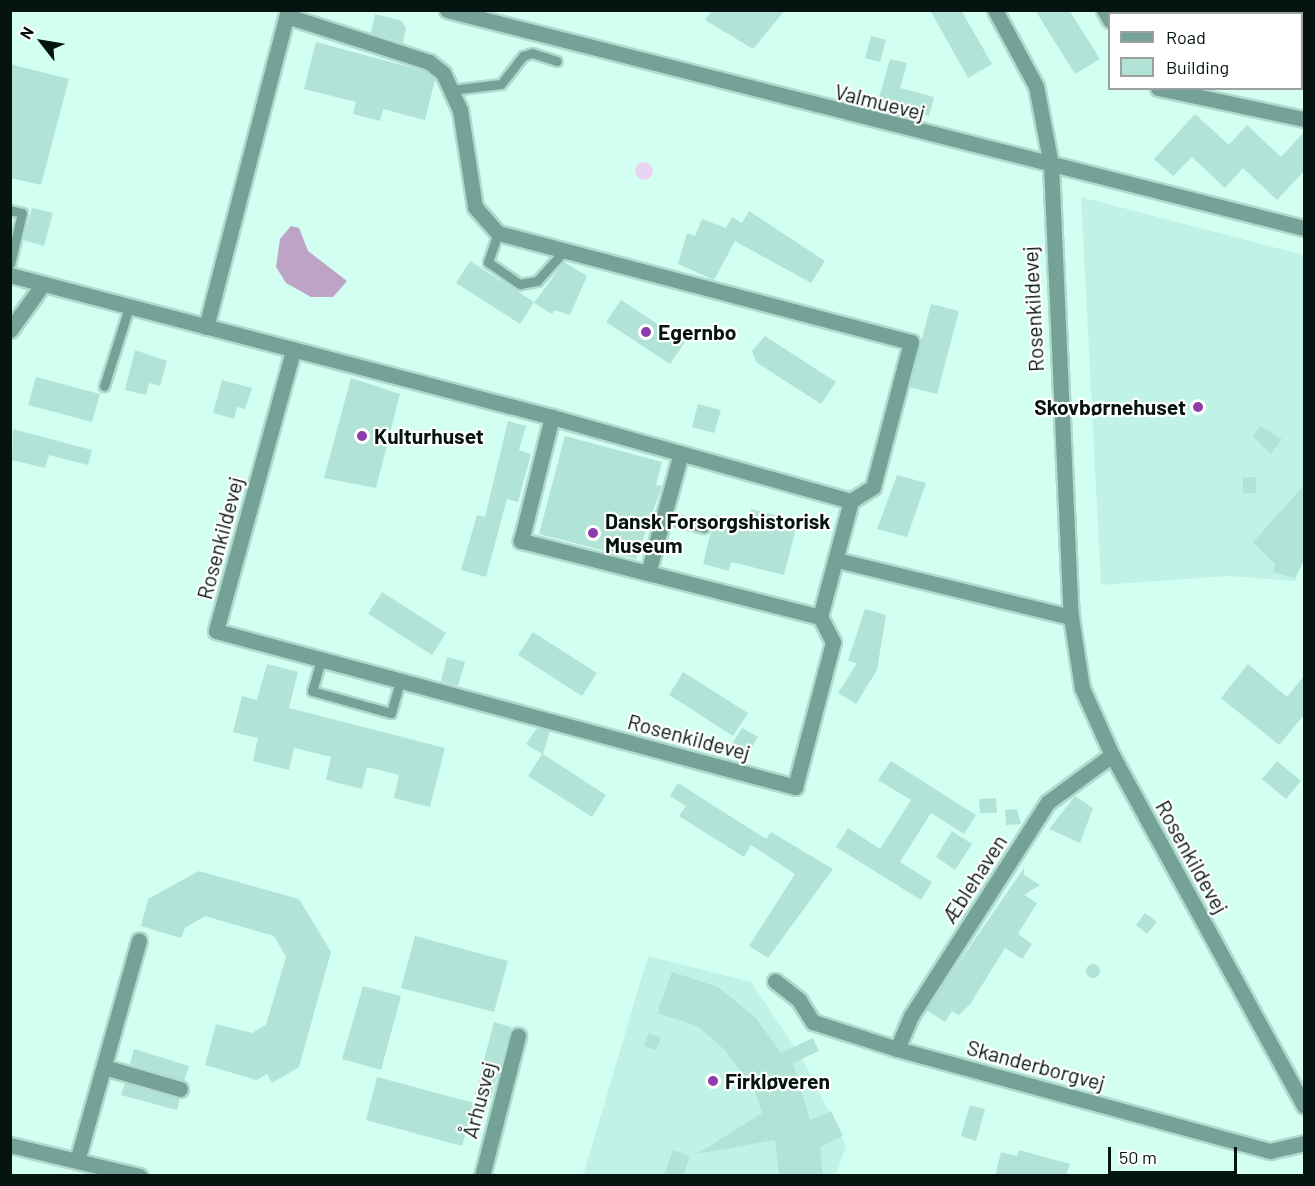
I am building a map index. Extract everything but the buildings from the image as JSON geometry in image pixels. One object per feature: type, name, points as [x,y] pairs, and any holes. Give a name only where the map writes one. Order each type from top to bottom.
[{"type":"street","name":"Valmuevej","points":[[447,10],[480,15],[1051,165],[1305,228]]},
{"type":"street","name":"Rosenkildevej","points":[[995,10],[1036,87],[1051,165],[1071,617],[1082,688],[1112,755],[1305,1106]]},
{"type":"street","points":[[206,327],[287,13],[429,62],[443,73],[451,90],[470,153],[475,207],[498,233],[869,325],[911,342],[873,487],[851,501],[820,617],[521,541],[552,417]]},
{"type":"street","points":[[1167,90],[1305,119]]},
{"type":"street","points":[[10,275],[552,417],[851,501]]},
{"type":"street","points":[[10,330],[43,284]]},
{"type":"street","name":"Rosenkildevej","points":[[293,351],[216,631],[795,788],[833,642],[820,617]]},
{"type":"street","points":[[648,573],[681,453]]},
{"type":"street","points":[[837,560],[1071,617]]},
{"type":"street","name":"Æblehaven","points":[[897,1049],[911,1016],[1048,802],[1112,755]]},
{"type":"street","points":[[77,1161],[139,941]]},
{"type":"street","name":"Skanderborgvej","points":[[774,981],[798,1000],[813,1022],[897,1049],[1270,1151],[1305,1143]]},
{"type":"street","name":"Århusvej","points":[[482,1176],[518,1036]]},
{"type":"street","points":[[104,1067],[180,1089]]},
{"type":"street","points":[[10,1145],[139,1176]]},
{"type":"lane","points":[[451,90],[501,84],[523,56],[532,53],[557,61]]},
{"type":"lane","points":[[10,210],[22,213],[10,264]]},
{"type":"lane","points":[[498,233],[488,262],[520,284],[537,280],[565,250]]},
{"type":"lane","points":[[104,386],[129,307]]},
{"type":"lane","points":[[663,517],[704,528]]},
{"type":"lane","points":[[321,660],[312,691],[379,710],[391,713],[400,681]]},
{"type":"shaded area","points":[[640,162],[648,162],[653,167],[651,178],[640,180],[635,175],[635,167]]},
{"type":"shaded area","name":"Skovbørnehuset","points":[[1081,197],[1304,255],[1304,558],[1295,581],[1228,576],[1101,585]]},
{"type":"shaded area","points":[[291,226],[299,228],[308,251],[347,281],[333,297],[311,297],[286,283],[276,267],[280,239]]},
{"type":"shaded area","name":"Firkløveren","points":[[648,956],[751,982],[802,1058],[846,1146],[836,1175],[583,1176]]},
{"type":"place","name":"Egernbo","points":[[646,332]]},
{"type":"place","name":"Skovbørnehuset","points":[[1198,407]]},
{"type":"place","name":"Kulturhuset","points":[[362,436]]},
{"type":"place","name":"Dansk Forsorgshistorisk Museum","points":[[593,533]]},
{"type":"place","name":"Firkløveren","points":[[713,1081]]}]
